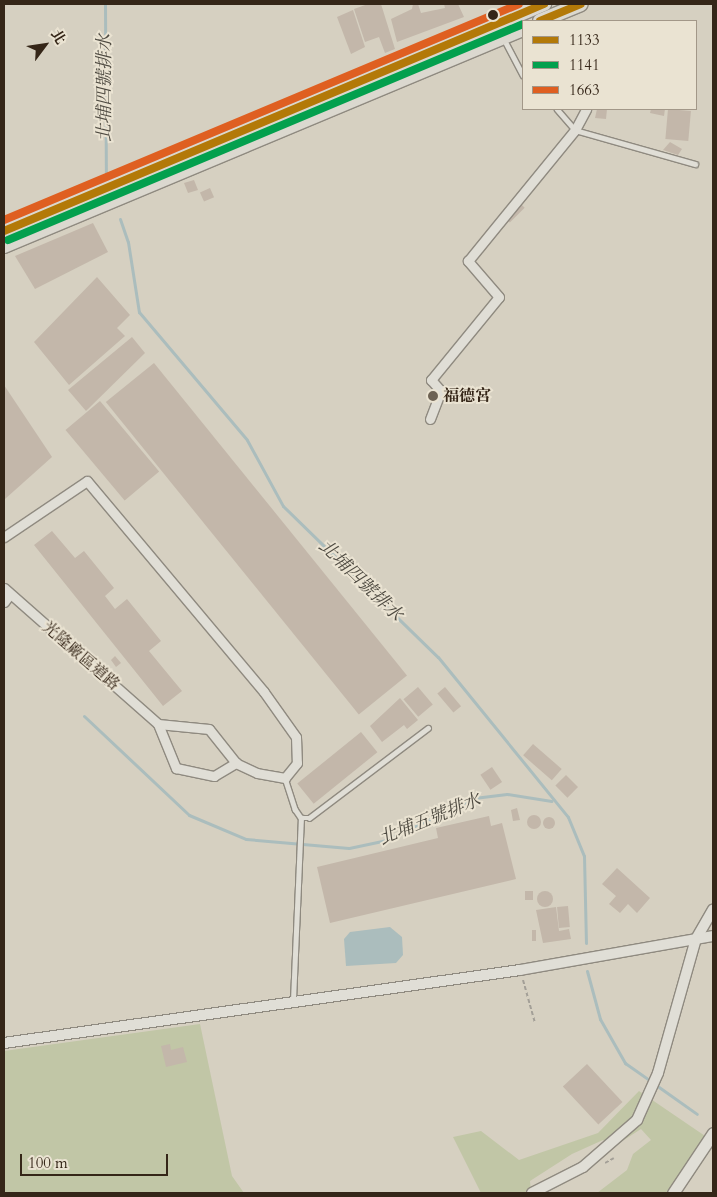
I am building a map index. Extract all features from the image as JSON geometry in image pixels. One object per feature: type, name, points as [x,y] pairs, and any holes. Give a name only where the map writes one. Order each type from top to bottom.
[{"type":"main road","points":[[4,246],[364,88],[544,4]]},
{"type":"main road","points":[[542,20],[581,4]]},
{"type":"main road","points":[[498,24],[503,37]]},
{"type":"main road","points":[[4,231],[364,88],[522,29]]},
{"type":"main road","points":[[673,1193],[706,1147],[713,1133]]},
{"type":"street","points":[[430,419],[441,391],[431,380],[499,297],[468,261],[575,130],[585,110]]},
{"type":"street","points":[[4,537],[87,481],[264,692],[296,737],[297,763],[285,778],[257,773],[236,763],[208,729],[158,724]]},
{"type":"street","points":[[4,602],[7,591]]},
{"type":"street","name":"光隆廠區道路","points":[[7,591],[158,724],[176,768],[214,776],[236,763]]},
{"type":"street","points":[[532,1193],[583,1167],[637,1120],[658,1072],[696,939],[713,909]]},
{"type":"street","points":[[4,1043],[293,1000],[520,970],[713,936]]},
{"type":"lane","points":[[503,37],[522,73]]},
{"type":"lane","points":[[558,110],[575,130],[695,164]]},
{"type":"lane","points":[[301,818],[326,808],[428,728]]},
{"type":"lane","points":[[285,778],[301,818],[293,1000]]},
{"type":"path","points":[[520,970],[535,1023]]},
{"type":"green space","points":[[200,1024],[232,1176],[244,1193],[4,1193],[4,1051]]},
{"type":"green space","points":[[639,1091],[708,1138],[670,1193],[597,1193],[627,1170],[633,1154],[651,1140],[641,1129],[613,1147],[603,1140],[572,1154],[530,1181],[531,1193],[481,1193],[453,1137],[481,1131],[519,1160],[598,1133]]},
{"type":"shaded area","points":[[390,927],[402,937],[403,955],[396,963],[346,966],[344,939],[350,932]]},
{"type":"building","points":[[368,4],[381,4],[395,49],[385,53],[379,37],[365,42],[354,9]]},
{"type":"building","points":[[413,4],[418,4],[421,13],[445,8],[444,4],[458,4],[464,17],[397,42],[391,19],[412,9]]},
{"type":"building","points":[[353,10],[365,47],[351,54],[337,17]]},
{"type":"building","points":[[597,110],[607,110],[606,119],[595,118]]},
{"type":"building","points":[[651,110],[665,110],[664,116],[650,113]]},
{"type":"building","points":[[668,110],[691,111],[688,141],[665,139]]},
{"type":"building","points":[[670,142],[682,149],[678,155],[663,150]]},
{"type":"building","points":[[194,180],[198,190],[188,193],[184,183]]},
{"type":"building","points":[[210,188],[214,197],[204,202],[200,192]]},
{"type":"building","points":[[519,202],[525,208],[510,223],[504,217]]},
{"type":"building","points":[[93,223],[108,252],[35,289],[15,256]]},
{"type":"building","points":[[97,277],[130,315],[117,328],[125,336],[69,385],[34,342]]},
{"type":"building","points":[[132,337],[145,353],[86,411],[68,390]]},
{"type":"building","points":[[154,363],[407,675],[359,714],[106,402]]},
{"type":"building","points":[[4,385],[52,457],[5,499],[4,497]]},
{"type":"building","points":[[437,396],[443,398],[437,416],[431,414]]},
{"type":"building","points":[[100,401],[159,471],[125,500],[66,430]]},
{"type":"building","points":[[52,531],[75,558],[84,551],[114,588],[105,596],[115,609],[127,599],[161,641],[149,651],[182,691],[163,706],[34,545]]},
{"type":"building","points":[[115,656],[121,663],[116,667],[111,660]]},
{"type":"building","points":[[418,687],[433,705],[418,717],[403,699]]},
{"type":"building","points":[[445,687],[461,706],[453,713],[437,693]]},
{"type":"building","points":[[400,698],[418,720],[407,729],[404,725],[382,742],[370,726]]},
{"type":"building","points":[[361,732],[377,752],[314,804],[297,784]]},
{"type":"building","points":[[533,744],[562,769],[552,780],[523,755]]},
{"type":"building","points":[[492,767],[502,782],[490,790],[480,775]]},
{"type":"building","points":[[566,775],[578,787],[567,798],[555,786]]},
{"type":"building","points":[[517,808],[520,820],[513,821],[511,810]]},
{"type":"building","points":[[534,815],[539,817],[541,822],[539,827],[534,829],[529,827],[527,822],[529,817]]},
{"type":"building","points":[[489,816],[491,826],[502,823],[516,879],[330,923],[317,867],[438,838],[436,828]]},
{"type":"building","points":[[547,817],[551,817],[555,823],[551,829],[547,829],[543,825],[543,821]]},
{"type":"building","points":[[617,868],[650,898],[637,913],[628,904],[620,913],[609,904],[616,896],[602,884]]},
{"type":"building","points":[[525,891],[533,891],[533,900],[525,900]]},
{"type":"building","points":[[545,891],[551,893],[553,899],[551,905],[545,907],[539,905],[537,899],[539,893]]},
{"type":"building","points":[[568,906],[570,927],[559,928],[557,907]]},
{"type":"building","points":[[556,907],[559,931],[569,929],[571,939],[543,943],[536,910]]},
{"type":"building","points":[[532,930],[536,930],[536,941],[532,941]]},
{"type":"building","points":[[170,1044],[171,1050],[183,1047],[187,1062],[166,1067],[161,1046]]},
{"type":"building","points":[[587,1064],[622,1102],[598,1125],[563,1087]]},
{"type":"waterway","name":"北埔四號排水","points":[[105,4],[106,172]]},
{"type":"waterway","name":"北埔四號排水","points":[[120,219],[128,242],[139,312],[247,440],[283,506],[438,657],[568,817],[584,856],[586,943]]},
{"type":"waterway","name":"北埔五號排水","points":[[84,716],[189,815],[246,839],[349,848],[383,841],[474,798],[507,794],[551,801]]},
{"type":"waterway","name":"北埔四號排水","points":[[587,971],[600,1019],[625,1063],[651,1081]]},
{"type":"waterway","name":"北埔四號排水","points":[[656,1085],[697,1114]]},
{"type":"transit line","name":"1663","points":[[4,220],[519,4]]},
{"type":"transit line","name":"1133","points":[[4,231],[544,4]]},
{"type":"transit line","name":"1133","points":[[542,20],[581,4]]},
{"type":"transit line","name":"1141","points":[[8,240],[522,24]]},
{"type":"place","name":"福德宮","points":[[433,396]]}]
